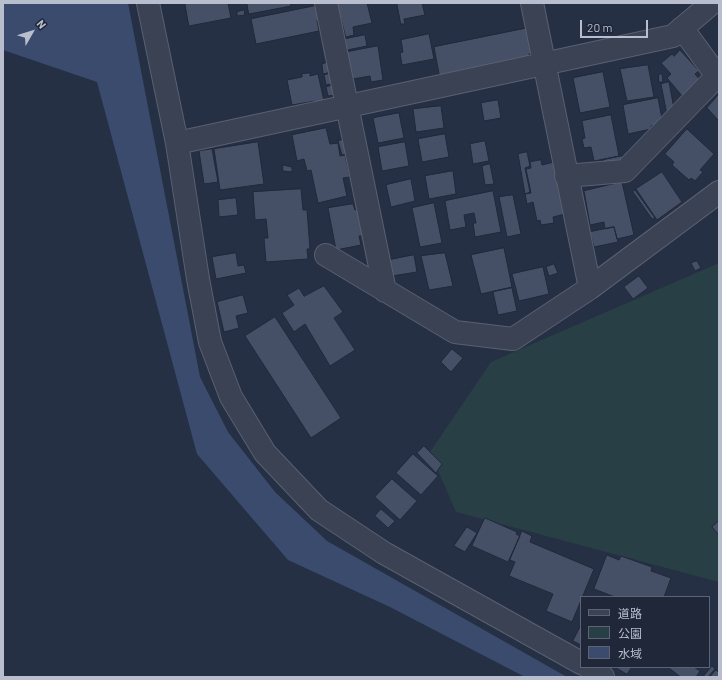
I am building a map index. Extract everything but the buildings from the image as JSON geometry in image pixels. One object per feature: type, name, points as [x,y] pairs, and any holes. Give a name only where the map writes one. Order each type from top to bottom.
[{"type":"street","points":[[148,3],[177,143],[198,279],[210,342],[231,397],[265,453],[319,510],[384,553],[580,662]]},
{"type":"street","points":[[326,3],[385,291]]},
{"type":"street","points":[[532,3],[590,288]]},
{"type":"street","points":[[177,143],[673,36],[712,3]]},
{"type":"street","points":[[566,176],[625,171],[717,76],[682,28]]},
{"type":"street","points":[[326,255],[455,332],[513,339],[590,288],[719,192]]},
{"type":"street","points":[[590,668],[603,677]]},
{"type":"green space","points":[[719,263],[719,582],[456,512],[430,452],[491,362]]},
{"type":"water","points":[[3,3],[128,3],[200,377],[228,432],[275,492],[327,541],[567,677],[525,677],[390,607],[288,560],[197,454],[97,82],[3,50]]}]
